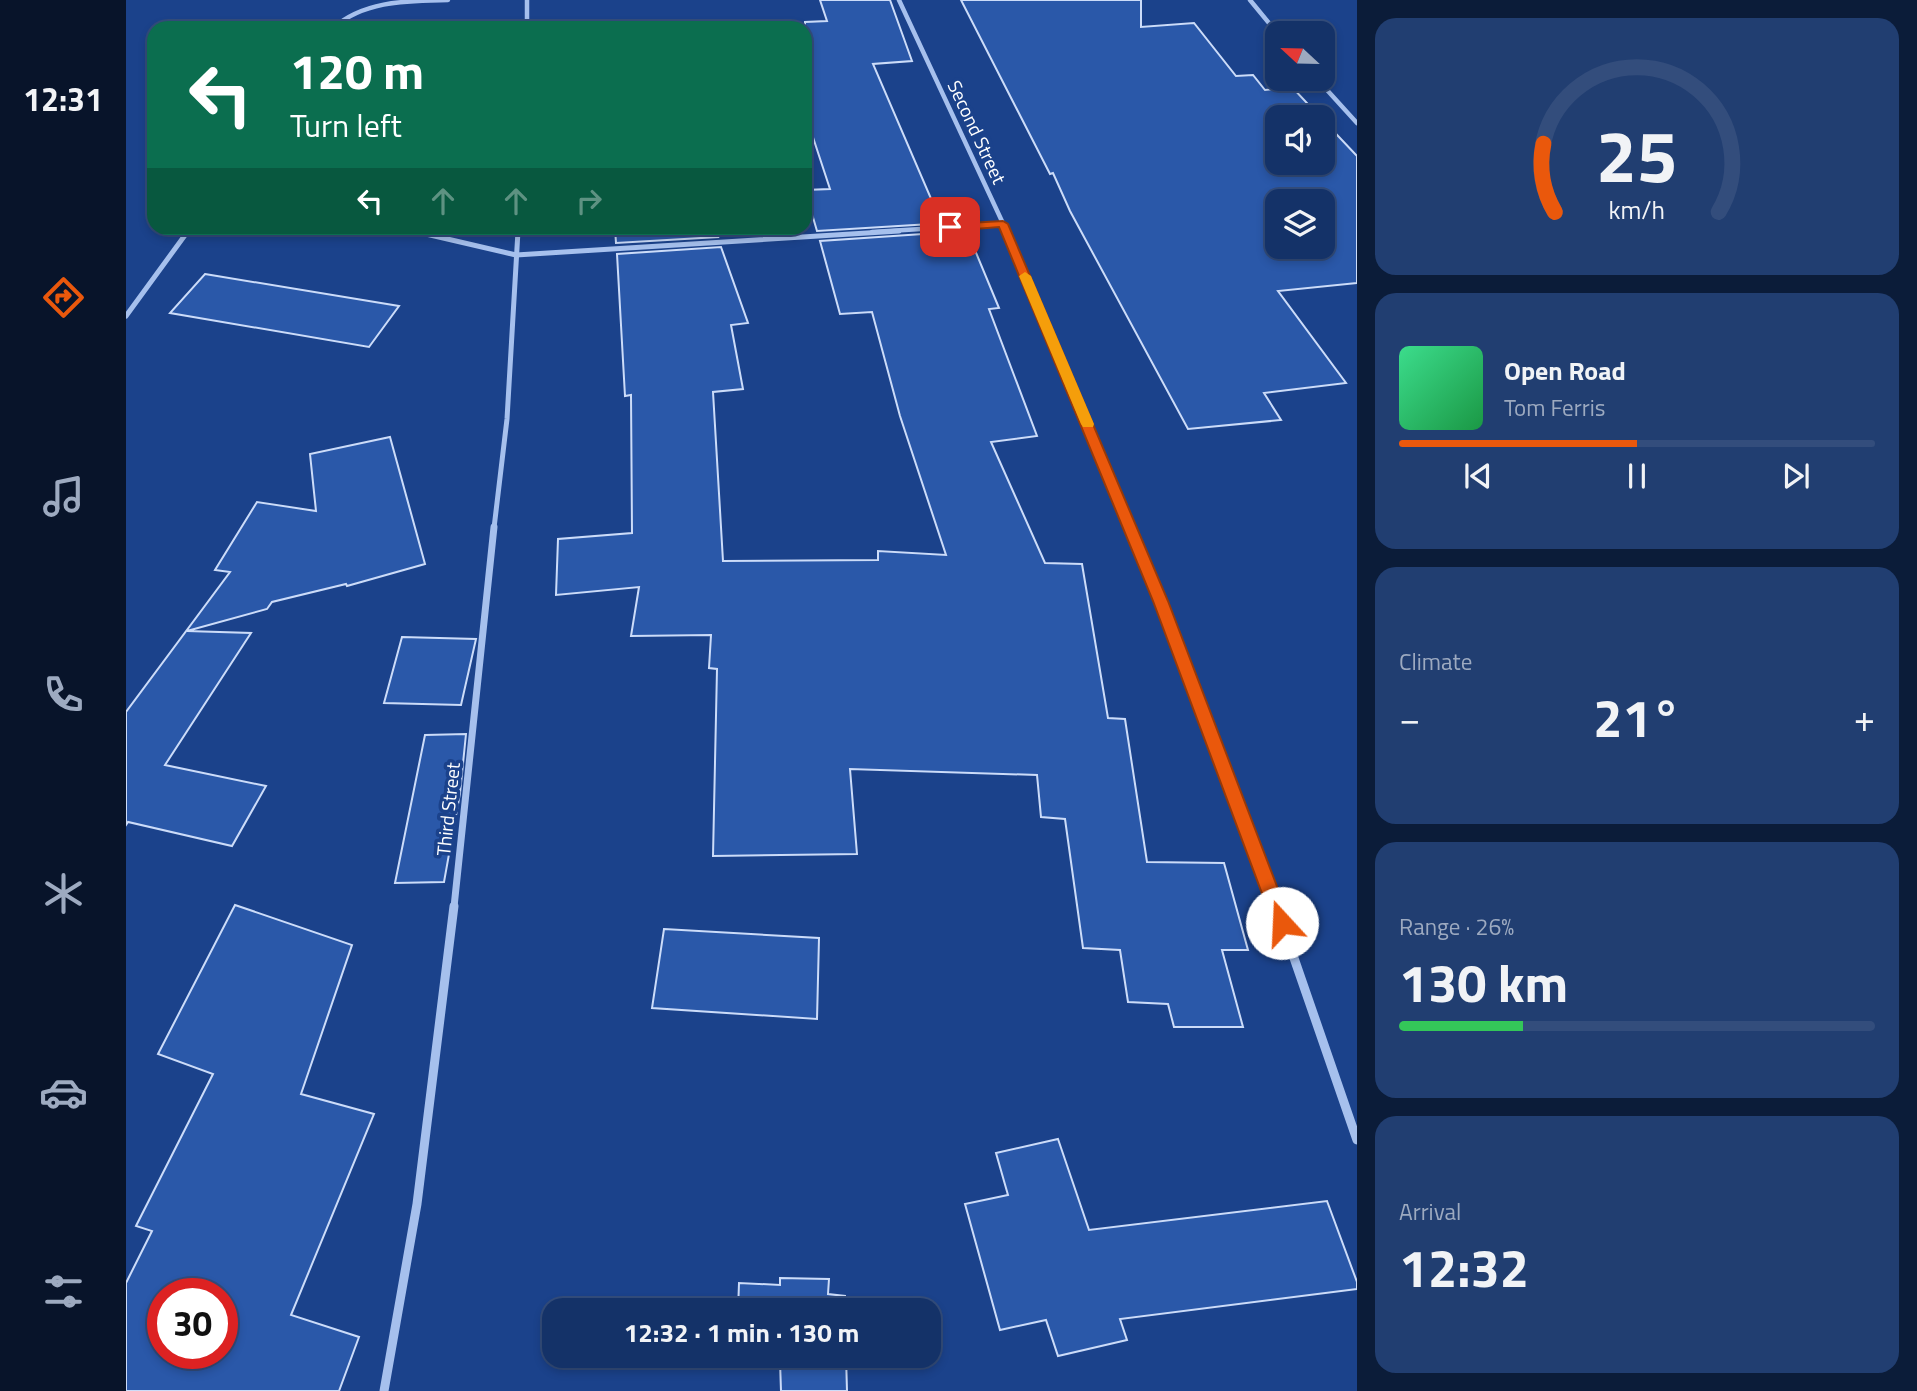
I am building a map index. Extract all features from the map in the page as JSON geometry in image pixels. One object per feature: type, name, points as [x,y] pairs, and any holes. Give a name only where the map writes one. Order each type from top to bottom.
[{"type":"street","points":[[339,21],[344,15],[367,5],[448,0]]},
{"type":"street","points":[[527,0],[527,21]]},
{"type":"street","name":"Second Street","points":[[899,0],[1003,224],[1161,601],[1301,972],[1357,1140]]},
{"type":"street","points":[[1250,0],[1267,21]]},
{"type":"street","points":[[1328,91],[1357,122]]},
{"type":"street","points":[[432,235],[516,255],[1003,224]]},
{"type":"street","points":[[126,316],[185,235]]},
{"type":"street","name":"Third Street","points":[[384,1391],[417,1204],[450,946],[477,669],[507,419],[517,235]]},
{"type":"building","points":[[820,0],[890,0],[912,61],[873,64],[932,201],[954,200],[963,222],[817,231],[812,214],[812,190],[830,189],[812,134],[812,22],[827,21]]},
{"type":"building","points":[[961,0],[1141,0],[1141,27],[1194,23],[1236,76],[1253,75],[1265,91],[1296,91],[1309,105],[1265,105],[1265,175],[1335,175],[1335,133],[1357,156],[1357,283],[1278,291],[1346,383],[1264,393],[1281,420],[1188,429],[1070,211],[1053,173],[1050,174]]},
{"type":"building","points":[[967,231],[999,308],[989,309],[1037,436],[991,442],[1045,563],[1082,564],[1108,718],[1125,719],[1147,862],[1224,863],[1248,950],[1222,950],[1243,1027],[1174,1027],[1168,1004],[1128,1002],[1120,950],[1083,948],[1065,819],[1041,817],[1037,775],[850,769],[857,854],[713,856],[717,669],[709,668],[711,635],[631,636],[639,587],[556,595],[558,539],[632,533],[631,395],[625,396],[617,254],[721,247],[748,323],[731,325],[743,389],[713,392],[723,561],[878,560],[878,551],[946,555],[900,416],[872,312],[840,314],[820,241]]},
{"type":"building","points":[[615,235],[718,237],[616,243]]},
{"type":"building","points":[[205,274],[399,306],[369,347],[170,313]]},
{"type":"building","points":[[390,437],[425,564],[347,586],[346,584],[272,602],[267,609],[187,631],[251,633],[165,765],[266,786],[232,846],[128,822],[126,825],[126,712],[230,572],[215,570],[257,502],[316,511],[310,454]]},
{"type":"building","points":[[402,637],[476,639],[461,705],[384,703]]},
{"type":"building","points":[[466,734],[460,793],[444,882],[395,883],[425,735]]},
{"type":"building","points":[[235,905],[352,945],[301,1094],[374,1114],[291,1315],[359,1337],[339,1391],[126,1391],[126,1283],[152,1231],[136,1226],[213,1074],[158,1054]]},
{"type":"building","points":[[664,929],[819,938],[817,1019],[652,1008]]},
{"type":"building","points":[[1058,1139],[1089,1230],[1327,1201],[1357,1282],[1357,1289],[1120,1319],[1127,1340],[1058,1356],[1046,1320],[1000,1330],[965,1204],[1008,1195],[996,1153]]},
{"type":"building","points":[[780,1278],[829,1279],[828,1294],[845,1298],[738,1298],[739,1283],[780,1285]]},
{"type":"building","points":[[780,1368],[846,1368],[847,1391],[781,1391]]},
{"type":"slow traffic","points":[[1025,276],[1088,424]]},
{"type":"route","points":[[950,227],[1003,224],[1161,601],[1282,923]]}]
